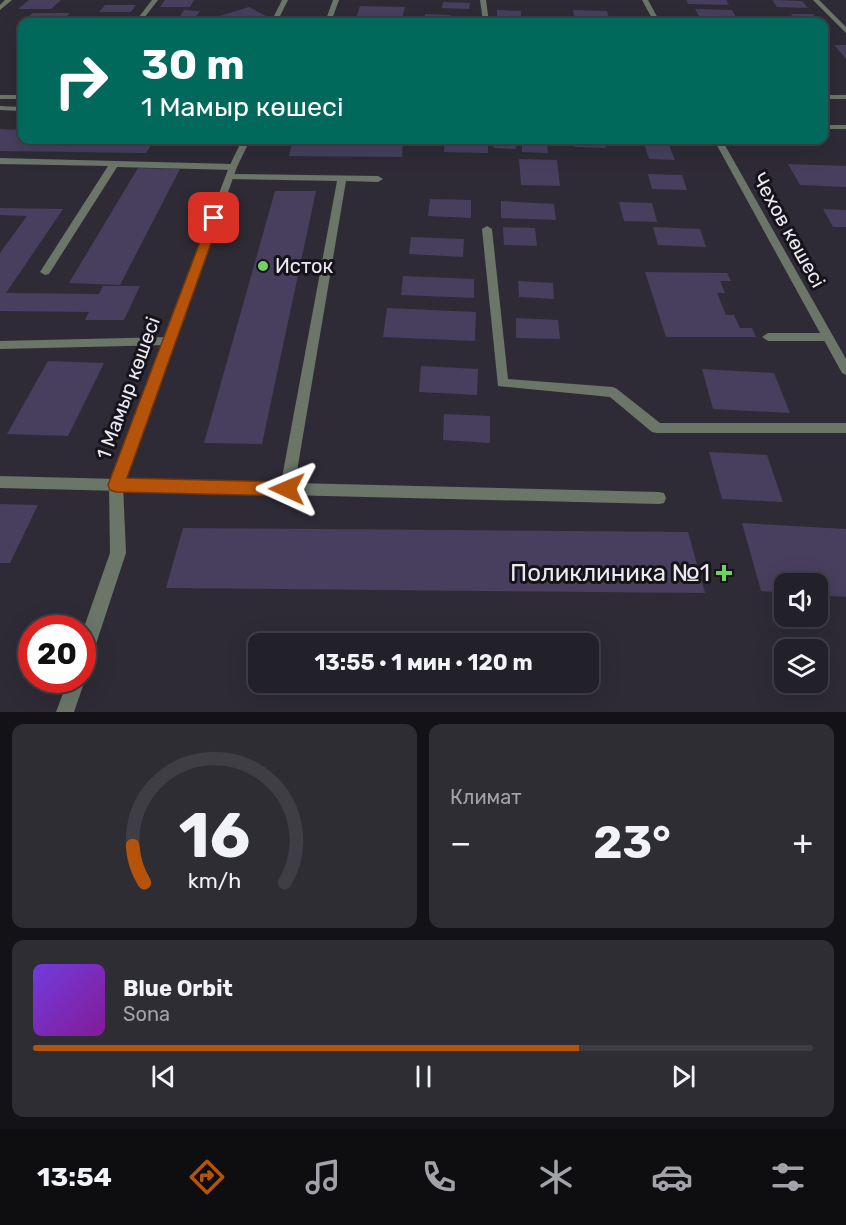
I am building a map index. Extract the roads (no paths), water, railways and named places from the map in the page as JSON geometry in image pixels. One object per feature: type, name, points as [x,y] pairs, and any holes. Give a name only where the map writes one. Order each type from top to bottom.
[{"type":"street","points":[[0,8],[9,0]]},
{"type":"street","points":[[141,18],[155,0]]},
{"type":"street","points":[[276,18],[285,0]]},
{"type":"street","points":[[329,18],[336,0]]},
{"type":"street","points":[[483,0],[485,18]]},
{"type":"street","points":[[645,0],[655,18]]},
{"type":"street","points":[[816,0],[846,31]]},
{"type":"street","points":[[0,97],[18,97]]},
{"type":"street","points":[[828,97],[846,97]]},
{"type":"street","points":[[0,108],[18,109]]},
{"type":"street","points":[[828,127],[846,127]]},
{"type":"street","name":"1 Мамыр көшесі","points":[[96,618],[118,553],[116,485],[231,172],[244,144]]},
{"type":"street","name":"Чехов көшесі","points":[[720,144],[846,370]]},
{"type":"street","points":[[0,161],[114,164],[378,179]]},
{"type":"street","points":[[45,272],[114,164]]},
{"type":"street","points":[[287,489],[342,178]]},
{"type":"street","points":[[487,229],[502,383],[613,392],[657,428],[846,429]]},
{"type":"street","points":[[768,337],[828,337]]},
{"type":"street","points":[[0,345],[169,341]]},
{"type":"street","points":[[0,482],[659,498]]},
{"type":"street","points":[[65,712],[72,693]]},
{"type":"place","name":"Исток","points":[[263,266]]},
{"type":"place","name":"Поликлиника №1","points":[[724,573]]}]
